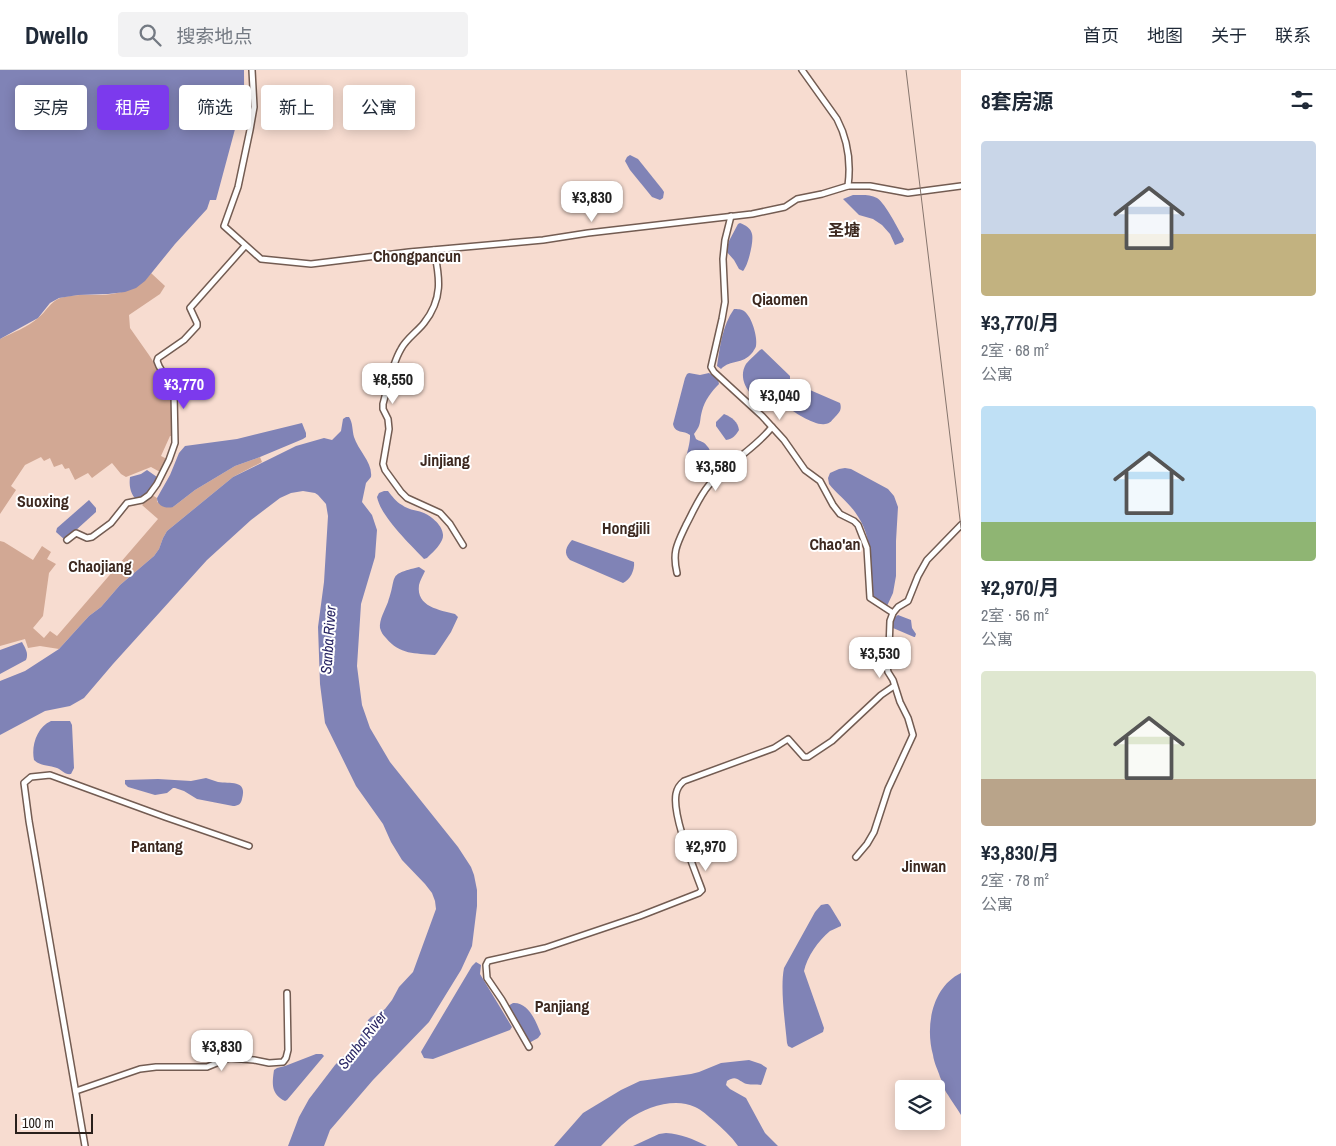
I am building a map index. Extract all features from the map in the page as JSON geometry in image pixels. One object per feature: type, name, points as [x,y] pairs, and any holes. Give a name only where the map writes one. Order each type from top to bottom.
[{"type":"street","points":[[252,70],[254,107],[250,130],[238,187],[224,226],[258,258],[264,260],[311,264],[533,241],[752,214],[785,207],[797,199],[848,186],[870,186],[908,193],[961,186]]},
{"type":"street","points":[[802,70],[837,119],[844,136],[850,170],[848,186]]},
{"type":"street","points":[[731,216],[725,240],[723,259],[725,302],[710,367],[772,426],[805,470],[820,481],[832,505],[840,514],[858,525],[867,548],[870,598],[893,613]]},
{"type":"street","points":[[67,540],[76,533],[87,538],[92,536],[111,523],[125,504],[149,495],[157,484],[174,448],[175,437],[174,392],[159,366],[158,358],[184,340],[197,326],[190,310],[192,306],[245,246]]},
{"type":"street","points":[[434,250],[440,283],[438,297],[432,311],[401,348],[396,361],[383,404],[389,429],[383,464],[385,470],[401,492],[407,498],[439,512],[450,524],[463,545]]},
{"type":"street","points":[[677,573],[674,562],[675,550],[709,485],[717,476],[764,437],[772,426]]},
{"type":"street","points":[[856,857],[863,850],[874,832],[888,789],[912,737],[910,721],[900,702],[887,667],[890,621],[893,613],[908,601],[918,576],[928,560],[961,525]]},
{"type":"street","points":[[529,1047],[487,978],[486,965],[489,960],[545,948],[640,916],[699,893],[702,890],[677,811],[676,796],[680,784],[774,748],[788,739],[804,757],[808,757],[832,741],[894,686]]},
{"type":"street","points":[[84,1146],[24,783],[31,777],[50,775],[249,846]]},
{"type":"street","points":[[76,1091],[140,1069],[156,1067],[207,1067],[229,1058],[270,1063],[283,1062],[288,1050],[287,993]]},
{"type":"shaded area","points":[[151,273],[165,286],[160,294],[129,315],[130,328],[170,388],[172,436],[170,436],[161,456],[167,459],[160,472],[151,467],[126,477],[112,463],[92,478],[88,473],[75,480],[69,468],[65,469],[62,464],[54,467],[50,458],[44,461],[41,457],[25,465],[11,486],[16,490],[0,514],[0,339],[34,321],[53,302],[60,298],[75,295],[106,295],[121,292],[134,287]]},
{"type":"shaded area","points":[[260,457],[262,462],[233,477],[167,531],[154,556],[120,585],[59,649],[40,646],[28,648],[25,639],[0,646],[0,541],[33,560],[42,546],[51,552],[47,559],[56,564],[49,573],[43,616],[33,628],[44,638],[50,631],[57,636],[158,519],[142,505],[152,495],[157,498],[157,502],[173,507],[195,490],[235,466]]},
{"type":"water","points":[[0,70],[244,70],[244,85],[179,85],[179,130],[235,130],[216,200],[210,200],[207,209],[145,281],[136,288],[125,292],[59,298],[50,303],[38,318],[0,339]]},
{"type":"water","points":[[630,155],[638,159],[662,189],[664,192],[663,198],[660,200],[652,197],[630,170],[625,161]]},
{"type":"water","points":[[853,195],[877,198],[888,211],[904,239],[903,242],[895,245],[890,234],[882,225],[873,219],[859,215],[843,199]]},
{"type":"water","points":[[740,223],[749,228],[752,237],[749,259],[743,271],[739,269],[726,251],[729,241]]},
{"type":"water","points":[[734,309],[745,312],[751,320],[755,331],[756,346],[748,357],[721,369],[717,366],[722,337]]},
{"type":"water","points":[[762,349],[790,376],[790,385],[779,404],[767,404],[759,400],[749,392],[744,381],[743,376],[746,364]]},
{"type":"water","points":[[689,373],[700,375],[709,373],[718,379],[719,384],[705,403],[697,431],[694,434],[696,439],[706,445],[710,453],[710,460],[705,475],[699,478],[692,476],[686,467],[690,435],[678,431],[673,424],[685,378]]},
{"type":"water","points":[[803,387],[840,403],[839,412],[830,423],[821,424],[810,421],[785,405],[793,389]]},
{"type":"water","points":[[724,414],[734,420],[739,430],[731,439],[726,440],[716,426],[716,422]]},
{"type":"water","name":"Sanba River","points":[[346,417],[350,419],[356,442],[370,467],[371,477],[366,483],[362,502],[372,515],[377,530],[375,557],[361,604],[357,666],[362,705],[370,728],[390,762],[458,847],[471,867],[477,890],[477,906],[472,946],[461,970],[429,1022],[373,1080],[330,1130],[324,1146],[288,1146],[299,1117],[309,1099],[335,1065],[355,1045],[366,1028],[368,1020],[385,1009],[399,987],[413,972],[436,909],[432,893],[402,860],[383,824],[356,786],[325,723],[320,684],[318,627],[324,582],[328,516],[326,504],[315,493],[303,491],[291,493],[280,498],[251,520],[207,560],[84,698],[70,706],[45,711],[0,735],[0,681],[25,671],[59,649],[120,585],[154,556],[167,531],[233,477],[296,446],[324,438],[332,440],[341,431],[343,419]]},
{"type":"water","points":[[302,423],[306,433],[306,437],[303,439],[235,466],[195,490],[173,507],[165,507],[157,501],[179,453],[185,446],[237,439]]},
{"type":"water","points":[[845,468],[851,469],[888,489],[894,496],[898,507],[896,576],[893,593],[887,606],[875,600],[872,595],[870,552],[861,522],[852,508],[829,484],[828,478],[830,473]]},
{"type":"water","points":[[147,470],[157,477],[156,480],[146,493],[135,498],[130,488],[130,477]]},
{"type":"water","points":[[388,491],[404,507],[428,515],[441,528],[443,532],[442,540],[427,558],[424,559],[411,546],[384,513],[377,497],[379,493]]},
{"type":"water","points":[[89,500],[96,508],[96,512],[65,540],[56,532],[57,528]]},
{"type":"water","points":[[572,540],[634,562],[634,568],[630,577],[623,583],[570,560],[566,550]]},
{"type":"water","points":[[419,567],[425,571],[419,585],[421,598],[430,606],[455,614],[458,617],[451,632],[435,655],[414,653],[397,648],[383,635],[380,628],[381,618],[395,577],[397,574]]},
{"type":"water","points":[[898,615],[911,620],[912,628],[916,634],[915,637],[893,628],[894,620]]},
{"type":"water","points":[[22,642],[27,653],[26,660],[0,674],[0,650]]},
{"type":"water","points":[[51,721],[70,721],[72,725],[74,768],[71,774],[34,760],[33,749],[36,738],[42,728]]},
{"type":"water","points":[[206,778],[240,785],[243,793],[242,801],[238,805],[233,806],[197,799],[175,788],[167,793],[155,795],[128,787],[125,784],[125,780],[191,781]]},
{"type":"water","points":[[828,904],[841,926],[830,931],[817,944],[810,955],[804,971],[824,1028],[823,1032],[792,1048],[787,1043],[784,1015],[782,985],[784,968],[815,912],[821,905]]},
{"type":"water","points":[[476,962],[481,965],[480,974],[512,1027],[510,1030],[433,1059],[424,1058],[422,1050]]},
{"type":"water","points":[[961,973],[961,1115],[947,1093],[945,1080],[941,1080],[940,1077],[934,1058],[930,1032],[933,1008],[937,997],[951,979]]},
{"type":"water","points":[[513,1003],[528,1009],[541,1034],[529,1043],[508,1006]]},
{"type":"water","points":[[316,1054],[324,1056],[287,1100],[285,1101],[280,1098],[274,1088],[274,1070]]},
{"type":"water","points":[[749,1060],[767,1068],[761,1085],[747,1084],[733,1078],[727,1081],[726,1085],[746,1098],[765,1133],[778,1146],[738,1146],[703,1111],[687,1104],[670,1103],[652,1107],[629,1119],[601,1146],[554,1146],[583,1113],[640,1081],[691,1074],[721,1063]]},
{"type":"water","points":[[666,1133],[687,1137],[707,1146],[633,1146],[659,1134]]},
{"type":"railway","points":[[906,70],[961,528]]},
{"type":"district","name":"圣塘","points":[[844,230]]},
{"type":"district","name":"Chongpancun","points":[[417,256]]},
{"type":"district","name":"Qiaomen","points":[[780,299]]},
{"type":"district","name":"Jinjiang","points":[[445,460]]},
{"type":"district","name":"Suoxing","points":[[43,501]]},
{"type":"district","name":"Hongjili","points":[[626,528]]},
{"type":"district","name":"Chao'an","points":[[835,544]]},
{"type":"district","name":"Chaojiang","points":[[100,566]]},
{"type":"district","name":"Pantang","points":[[157,846]]},
{"type":"district","name":"Jinwan","points":[[924,866]]},
{"type":"district","name":"Panjiang","points":[[562,1006]]}]
